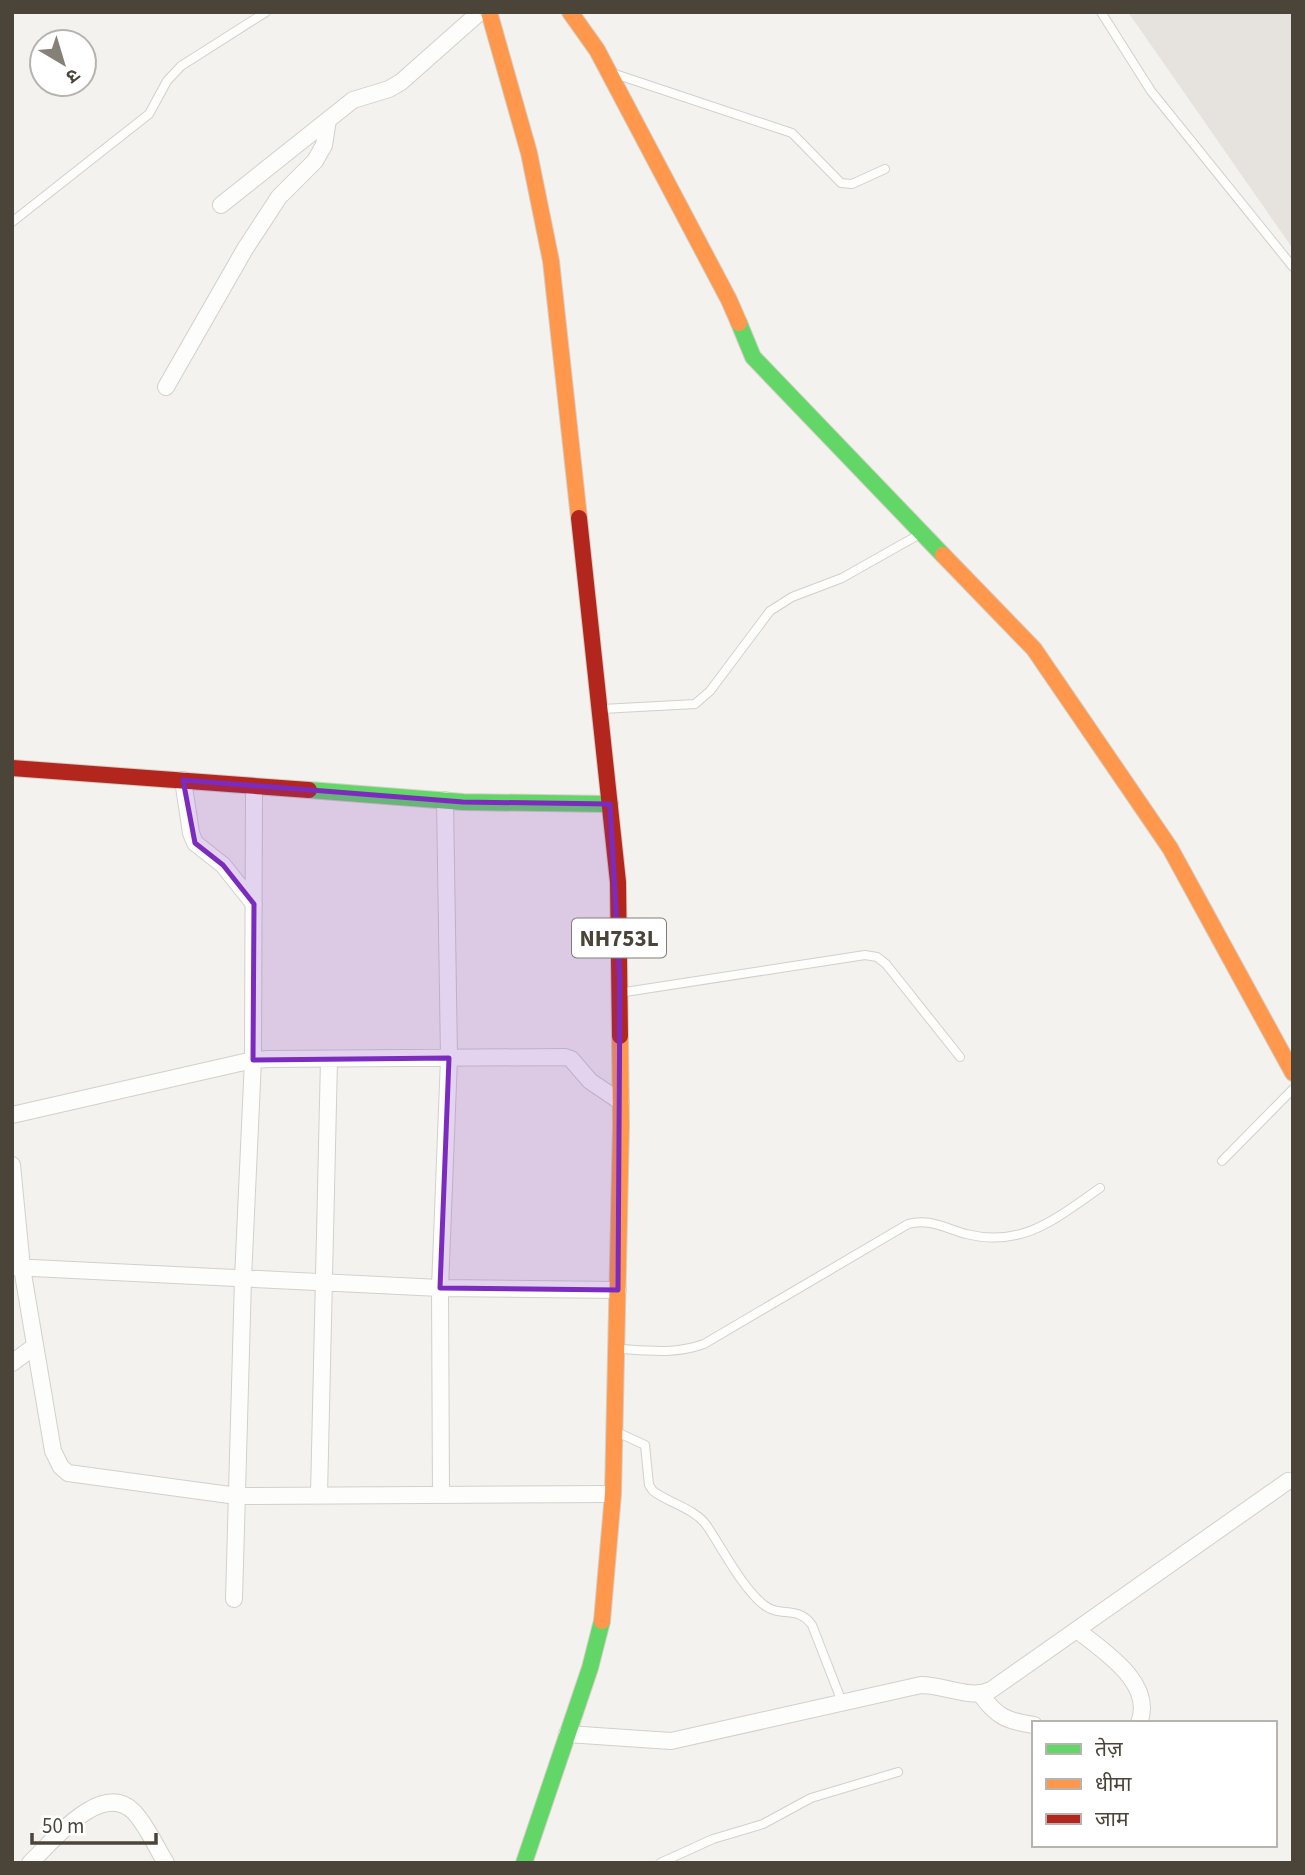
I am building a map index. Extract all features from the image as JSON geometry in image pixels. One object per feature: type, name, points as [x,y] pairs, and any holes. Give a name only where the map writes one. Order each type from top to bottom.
[{"type":"main road","name":"NH753L","points":[[489,12],[550,243],[618,882],[621,1102],[615,1431],[608,1570],[602,1620],[590,1668],[524,1863]]},
{"type":"main road","points":[[570,12],[597,50],[729,300],[753,357],[1034,649],[1170,848],[1293,1073]]},
{"type":"main road","points":[[12,768],[445,800],[610,804]]},
{"type":"street","points":[[222,205],[353,100],[389,89],[401,82],[480,12]]},
{"type":"street","points":[[166,387],[245,249],[279,197],[315,161],[324,145],[328,120]]},
{"type":"street","points":[[183,780],[195,843],[223,865],[254,904]]},
{"type":"street","points":[[234,1599],[243,1279],[254,1060],[254,786]]},
{"type":"street","points":[[441,1495],[440,1288],[449,1058],[445,800]]},
{"type":"street","points":[[12,1115],[254,1060],[565,1057],[571,1059],[590,1081],[621,1102]]},
{"type":"street","points":[[319,1495],[329,1059]]},
{"type":"street","points":[[12,1165],[17,1267],[35,1346],[53,1451],[61,1467],[68,1473],[237,1496],[613,1494]]},
{"type":"street","points":[[17,1267],[440,1288],[618,1290]]},
{"type":"street","points":[[12,1363],[35,1346]]},
{"type":"street","points":[[567,1734],[671,1741],[921,1685],[981,1695],[1289,1481]]},
{"type":"street","points":[[1077,1630],[1119,1664],[1132,1679],[1142,1704],[1139,1721]]},
{"type":"street","points":[[981,1695],[993,1712],[1032,1724]]},
{"type":"street","points":[[30,1863],[81,1815],[95,1805],[110,1801],[124,1804],[136,1814],[166,1863]]},
{"type":"lane","points":[[12,222],[149,114],[167,81],[181,66],[266,12]]},
{"type":"lane","points":[[1101,12],[1145,83],[1293,267]]},
{"type":"lane","points":[[608,71],[792,133],[835,178],[846,185],[885,169]]},
{"type":"lane","points":[[598,709],[695,704],[710,691],[770,611],[792,597],[842,578],[923,532]]},
{"type":"lane","points":[[620,992],[865,955],[877,957],[886,964],[960,1057]]},
{"type":"lane","points":[[1222,1161],[1293,1089]]},
{"type":"lane","points":[[617,1349],[685,1351],[704,1344],[908,1224],[920,1220],[978,1237],[1019,1235],[1046,1225],[1100,1188]]},
{"type":"lane","points":[[615,1431],[645,1445],[649,1485],[653,1491],[707,1525],[724,1555],[761,1603],[772,1610],[800,1614],[807,1618],[842,1702]]},
{"type":"lane","points":[[660,1863],[713,1839],[763,1824],[811,1798],[898,1772]]},
{"type":"highlighted area","points":[[183,780],[463,802],[610,804],[620,979],[618,1290],[440,1288],[449,1058],[253,1060],[254,904],[223,865],[195,843]]},
{"type":"shaded area","points":[[1128,12],[1293,12],[1293,249]]},
{"type":"traffic: fast","points":[[739,323],[753,357],[943,555]]},
{"type":"traffic: fast","points":[[309,790],[463,802],[610,804]]},
{"type":"traffic: fast","points":[[524,1863],[590,1668],[602,1621]]},
{"type":"traffic: slow","points":[[489,12],[529,153],[551,261],[579,518]]},
{"type":"traffic: slow","points":[[570,12],[597,50],[739,323]]},
{"type":"traffic: slow","points":[[943,555],[1034,649],[1170,848],[1293,1073]]},
{"type":"traffic: slow","points":[[602,1621],[613,1494],[621,1126],[620,1036]]},
{"type":"traffic: jam","points":[[579,518],[618,882],[620,1036]]},
{"type":"traffic: jam","points":[[12,768],[309,790]]}]
